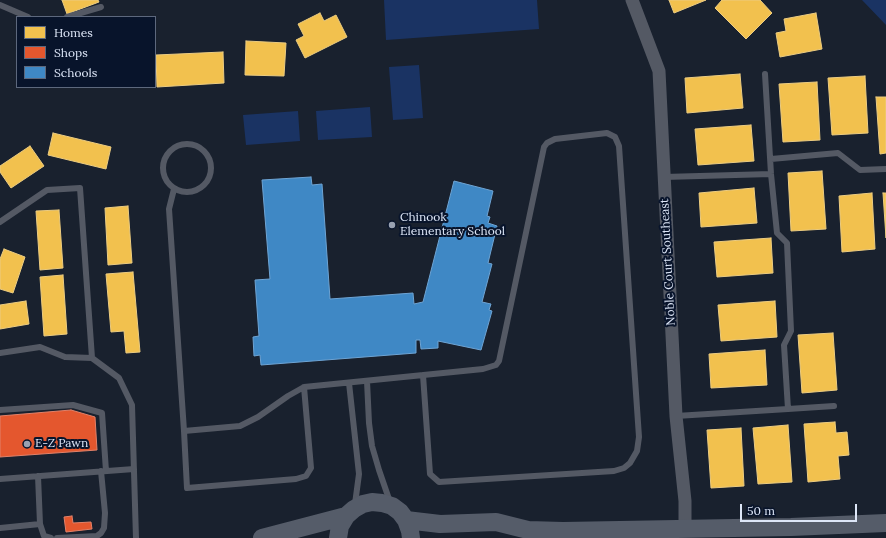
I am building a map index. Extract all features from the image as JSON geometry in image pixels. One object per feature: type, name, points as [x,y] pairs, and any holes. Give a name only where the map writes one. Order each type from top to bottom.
[{"type":"main road","points":[[262,538],[350,512],[362,504],[372,502],[392,506],[400,512],[406,520],[411,538]]},
{"type":"main road","points":[[338,538],[340,526],[350,512]]},
{"type":"main road","points":[[406,520],[440,524],[496,522],[528,530],[564,534],[623,534],[685,528],[791,529],[886,523]]},
{"type":"main road","points":[[510,538],[528,530]]},
{"type":"street","name":"Noble Court Southeast","points":[[632,0],[659,71],[676,416],[685,501],[685,528]]},
{"type":"lane","points":[[0,2],[4,0]]},
{"type":"lane","points":[[0,5],[26,16]]},
{"type":"lane","points":[[70,16],[102,7]]},
{"type":"lane","points":[[765,74],[771,174],[777,233],[787,243],[791,331],[784,345],[788,409]]},
{"type":"lane","points":[[184,431],[240,426],[258,417],[288,396],[304,387],[482,369],[496,365],[500,361],[544,148],[547,143],[555,139],[607,133],[615,136],[619,146],[639,437],[637,452],[630,463],[624,468],[614,471],[438,482],[430,474],[423,375]]},
{"type":"lane","points":[[193,144],[206,153],[210,159],[211,174],[202,187],[196,191],[180,192],[174,189],[168,184],[164,177],[162,170],[163,162],[171,149],[178,145],[193,144]]},
{"type":"lane","points":[[771,159],[838,153],[860,170],[886,169]]},
{"type":"lane","points":[[664,177],[771,174]]},
{"type":"lane","points":[[0,222],[48,190],[80,188],[92,358]]},
{"type":"lane","points":[[174,189],[169,209],[187,488],[296,479],[306,476],[311,468],[304,387]]},
{"type":"lane","points":[[0,353],[40,347],[65,357],[92,358],[120,378],[132,405],[136,538]]},
{"type":"lane","points":[[367,381],[369,423],[372,446],[392,506]]},
{"type":"lane","points":[[349,383],[359,474],[358,491],[350,512]]},
{"type":"lane","points":[[0,410],[73,405],[102,413],[105,513],[104,528],[97,536],[57,538]]},
{"type":"lane","points":[[676,416],[834,406]]},
{"type":"lane","points":[[0,479],[134,469]]},
{"type":"lane","points":[[38,476],[40,524],[44,536],[51,538]]},
{"type":"lane","points":[[0,528],[40,524]]},
{"type":"shaded area","points":[[384,0],[537,0],[539,29],[386,40]]},
{"type":"shaded area","points":[[862,0],[886,0],[886,25]]},
{"type":"shaded area","points":[[419,65],[423,118],[393,120],[389,67]]},
{"type":"shaded area","points":[[370,107],[372,137],[318,140],[316,111]]},
{"type":"shaded area","points":[[298,111],[300,141],[246,145],[243,115]]},
{"type":"building: Homes","points":[[62,0],[98,0],[99,2],[67,14]]},
{"type":"building: Homes","points":[[669,0],[706,0],[674,13]]},
{"type":"building: Homes","points":[[722,0],[760,0],[772,13],[746,39],[715,8]]},
{"type":"building: Homes","points":[[320,13],[324,21],[336,15],[347,37],[305,58],[296,40],[304,36],[298,24]]},
{"type":"building: Homes","points":[[816,13],[822,49],[780,57],[776,33],[786,31],[784,19]]},
{"type":"building: Homes","points":[[246,41],[286,43],[284,76],[245,75]]},
{"type":"building: Homes","points":[[223,52],[224,83],[157,87],[156,55]]},
{"type":"building: Homes","points":[[740,74],[743,108],[687,113],[685,78]]},
{"type":"building: Homes","points":[[865,76],[868,133],[832,135],[828,78]]},
{"type":"building: Homes","points":[[817,82],[820,140],[783,142],[779,84]]},
{"type":"building: Homes","points":[[876,97],[886,97],[886,153],[880,154]]},
{"type":"building: Homes","points":[[751,125],[754,161],[698,165],[695,129]]},
{"type":"building: Homes","points":[[53,133],[111,147],[106,169],[48,155]]},
{"type":"building: Homes","points":[[30,146],[44,166],[11,188],[0,172],[0,166]]},
{"type":"building: Homes","points":[[822,171],[826,229],[791,231],[788,173]]},
{"type":"building: Homes","points":[[754,188],[757,223],[701,227],[699,193]]},
{"type":"building: Homes","points":[[872,193],[875,249],[842,252],[839,196]]},
{"type":"building: Homes","points":[[883,193],[886,193],[886,238]]},
{"type":"building: Homes","points":[[128,206],[132,263],[108,265],[105,208]]},
{"type":"building: Homes","points":[[59,210],[63,268],[40,270],[36,211]]},
{"type":"building: Homes","points":[[771,238],[773,273],[717,277],[714,242]]},
{"type":"building: Homes","points":[[4,249],[25,257],[13,293],[0,289],[0,259]]},
{"type":"building: Homes","points":[[133,272],[140,352],[126,353],[124,331],[111,332],[106,274]]},
{"type":"building: Homes","points":[[63,275],[67,334],[44,336],[40,277]]},
{"type":"building: Homes","points":[[26,301],[29,324],[0,329],[0,305]]},
{"type":"building: Homes","points":[[775,301],[777,337],[721,341],[718,305]]},
{"type":"building: Homes","points":[[833,333],[837,390],[802,393],[798,335]]},
{"type":"building: Homes","points":[[765,350],[767,385],[711,388],[709,354]]},
{"type":"building: Homes","points":[[835,422],[836,433],[847,432],[849,455],[838,456],[840,479],[808,482],[804,424]]},
{"type":"building: Homes","points":[[788,425],[792,482],[758,484],[753,428]]},
{"type":"building: Homes","points":[[741,428],[744,486],[711,488],[707,430]]},
{"type":"building: Shops","points":[[71,410],[95,417],[97,450],[0,457],[0,416]]},
{"type":"building: Shops","points":[[72,516],[73,523],[91,522],[92,529],[66,532],[64,517]]},
{"type":"building: Schools","points":[[311,177],[312,185],[322,184],[330,299],[413,293],[414,304],[423,302],[454,181],[493,191],[487,216],[490,217],[488,223],[497,226],[488,263],[492,264],[482,302],[491,304],[489,310],[492,311],[481,350],[438,341],[438,348],[421,349],[420,340],[416,340],[416,353],[261,365],[260,355],[254,356],[253,337],[259,336],[255,280],[270,279],[262,180]]},
{"type":"place","name":"Chinook Elementary School","points":[[392,225]]},
{"type":"place","name":"E-Z Pawn","points":[[27,444]]}]
